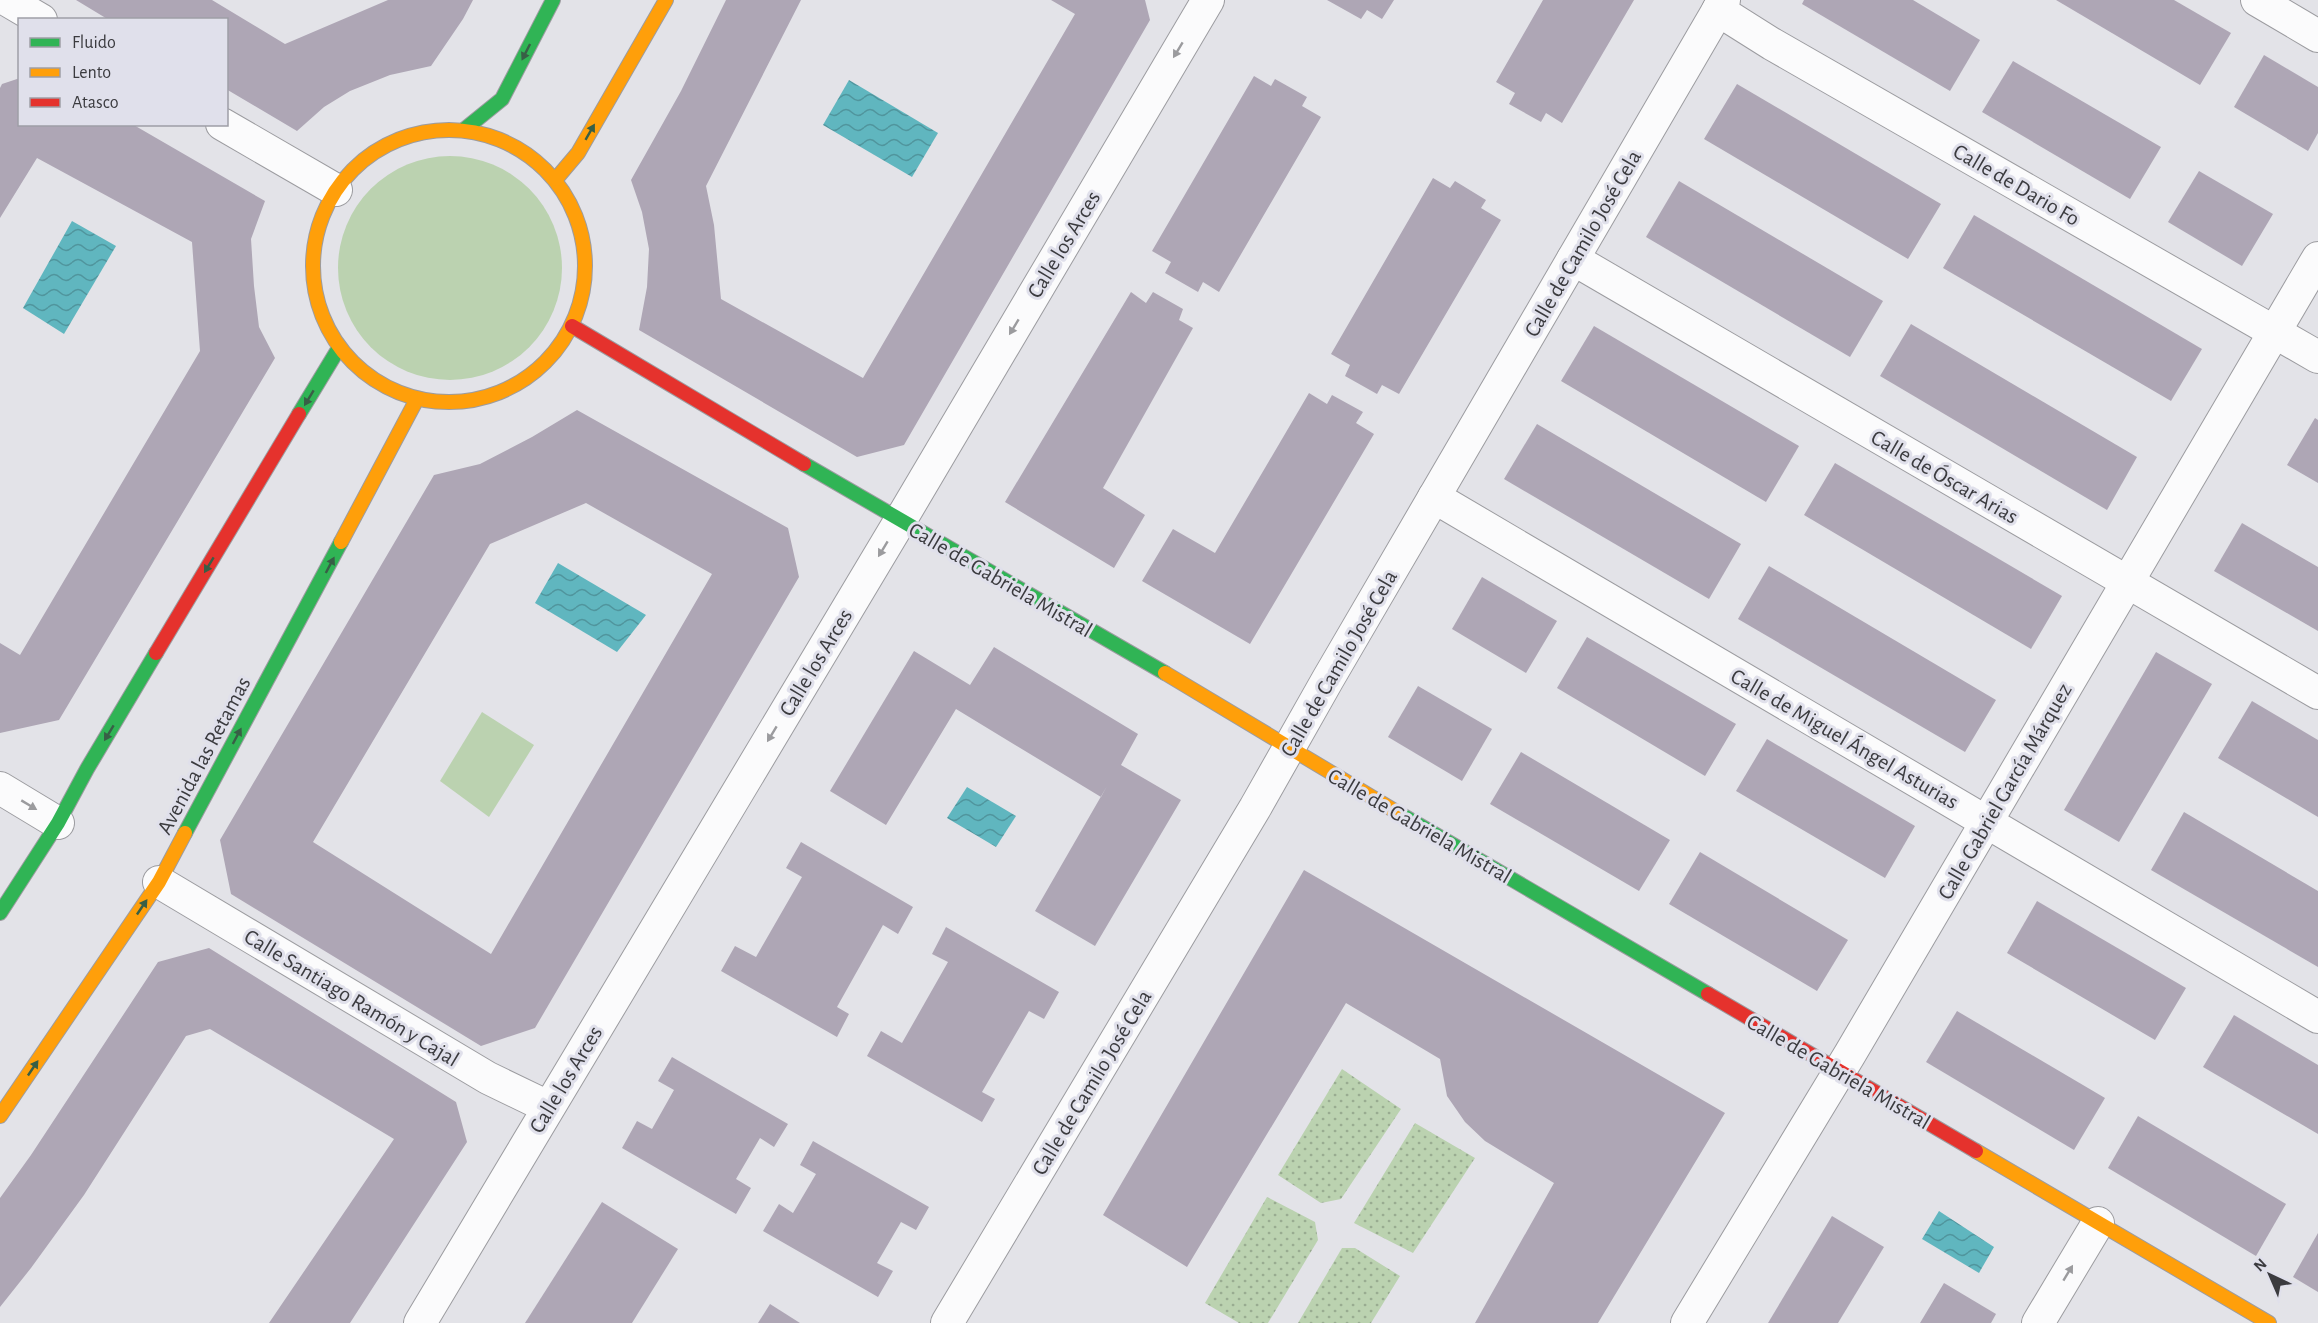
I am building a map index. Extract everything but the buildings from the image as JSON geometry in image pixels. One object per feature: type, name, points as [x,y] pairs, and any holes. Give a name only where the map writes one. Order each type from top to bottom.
[{"type":"street","points":[[7,0],[38,18]]},
{"type":"street","points":[[465,129],[502,99],[553,0]]},
{"type":"street","points":[[556,178],[578,153],[666,0]]},
{"type":"street","name":"Calle los Arces","points":[[420,1323],[900,521],[1208,0]]},
{"type":"street","points":[[2257,0],[2318,36]]},
{"type":"street","name":"Calle de Camilo José Cela","points":[[947,1323],[1255,808],[1288,747],[1721,5]]},
{"type":"street","name":"Calle de Dario Fo","points":[[1721,5],[1772,44],[2318,357]]},
{"type":"street","points":[[225,126],[336,190]]},
{"type":"street","points":[[465,129],[515,145],[556,178],[580,224],[586,276],[572,326],[545,363],[508,390],[464,402],[417,399],[374,380],[339,348],[322,318],[314,286],[313,253],[320,220],[336,190],[360,162],[392,142],[428,131],[465,129]]},
{"type":"street","name":"Calle Gabriel García Márquez","points":[[1687,1323],[1840,1071],[2318,258]]},
{"type":"street","name":"Calle de Óscar Arias","points":[[1573,259],[2318,693]]},
{"type":"street","name":"Calle de Gabriela Mistral","points":[[572,326],[900,521],[1203,695],[2269,1323]]},
{"type":"street","points":[[0,914],[58,823],[87,769],[339,348]]},
{"type":"street","name":"Avenida las Retamas","points":[[0,1116],[159,882],[417,399]]},
{"type":"street","name":"Calle de Miguel Ángel Asturias","points":[[1434,497],[2318,1017]]},
{"type":"street","points":[[0,788],[58,823]]},
{"type":"street","name":"Calle Santiago Ramón y Cajal","points":[[159,882],[488,1078],[548,1107]]},
{"type":"street","points":[[2038,1323],[2098,1223]]},
{"type":"green space","points":[[450,156],[472,158],[503,169],[521,181],[537,197],[549,215],[557,235],[562,268],[560,290],[549,321],[537,339],[521,355],[503,367],[483,375],[450,380],[428,378],[397,367],[379,355],[363,339],[351,321],[343,301],[338,268],[340,246],[351,215],[363,197],[379,181],[397,169],[417,161]]},
{"type":"green space","points":[[482,712],[534,745],[489,817],[440,781]]},
{"type":"green space","points":[[1342,1069],[1401,1109],[1341,1199],[1321,1203],[1278,1175]]},
{"type":"green space","points":[[1415,1123],[1475,1158],[1413,1253],[1354,1223]]},
{"type":"green space","points":[[1267,1197],[1315,1222],[1318,1240],[1268,1323],[1239,1323],[1205,1303]]},
{"type":"green space","points":[[1342,1248],[1355,1248],[1400,1276],[1371,1323],[1298,1323]]},
{"type":"water","points":[[849,80],[938,133],[912,177],[823,125]]},
{"type":"water","points":[[72,221],[116,246],[64,334],[23,308]]},
{"type":"water","points":[[558,563],[646,615],[617,652],[535,603]]},
{"type":"water","points":[[967,787],[1016,816],[996,847],[947,818]]},
{"type":"water","points":[[1939,1211],[1994,1247],[1979,1273],[1922,1239]]},
{"type":"traffic: fast","points":[[465,129],[502,99],[553,0]]},
{"type":"traffic: fast","points":[[299,414],[339,348]]},
{"type":"traffic: fast","points":[[804,464],[1165,673]]},
{"type":"traffic: fast","points":[[185,833],[341,542]]},
{"type":"traffic: fast","points":[[0,913],[58,823],[87,769],[156,653]]},
{"type":"traffic: fast","points":[[1395,811],[1708,994]]},
{"type":"traffic: slow","points":[[556,179],[578,153],[666,0]]},
{"type":"traffic: slow","points":[[449,130],[476,133],[501,140],[525,153],[545,170],[562,190],[575,214],[582,239],[585,266],[582,293],[575,318],[562,342],[545,362],[525,379],[501,392],[476,399],[449,402],[422,399],[397,392],[373,379],[353,362],[336,342],[323,318],[316,293],[313,266],[316,239],[323,214],[336,190],[353,170],[373,153],[397,140],[422,133],[449,130]]},
{"type":"traffic: slow","points":[[341,542],[417,399]]},
{"type":"traffic: slow","points":[[1165,673],[1395,811]]},
{"type":"traffic: slow","points":[[0,1116],[159,882],[185,833]]},
{"type":"traffic: slow","points":[[1976,1151],[2269,1323]]},
{"type":"traffic: jam","points":[[572,326],[804,464]]},
{"type":"traffic: jam","points":[[156,653],[299,414]]},
{"type":"traffic: jam","points":[[1708,994],[1976,1151]]}]
